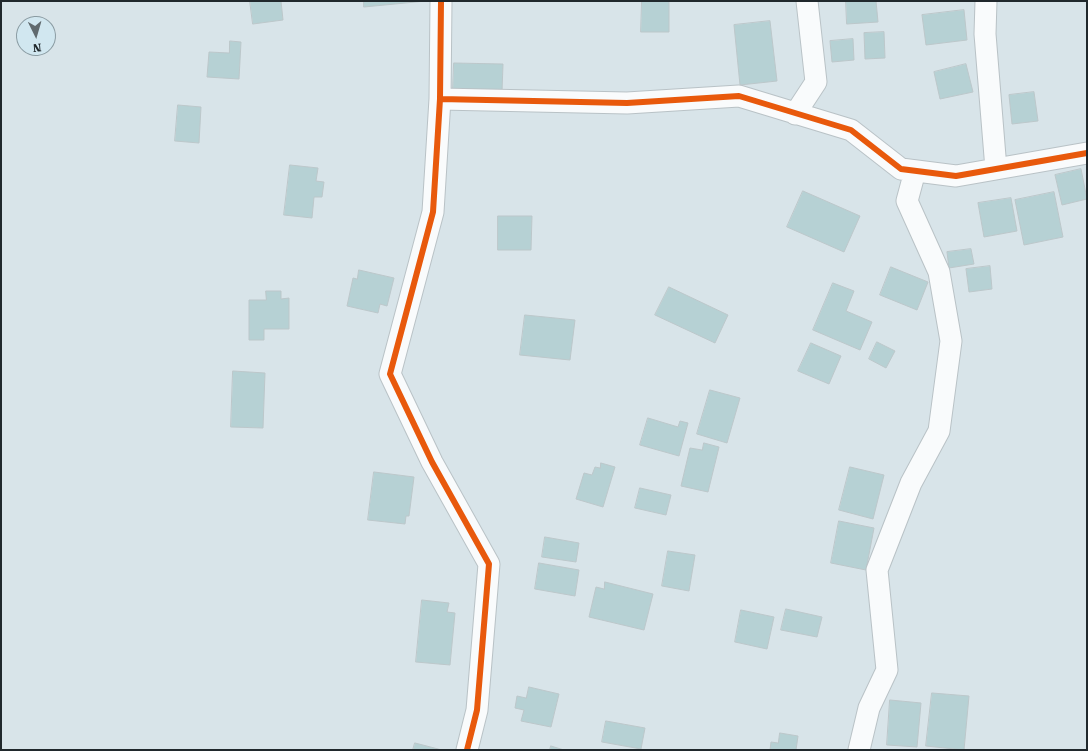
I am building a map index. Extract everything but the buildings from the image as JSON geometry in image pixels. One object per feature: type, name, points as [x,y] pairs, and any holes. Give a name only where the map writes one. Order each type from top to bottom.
[{"type":"street","points":[[441,1],[440,99],[433,212],[390,374],[432,462],[489,564],[477,710],[467,750]]},
{"type":"street","points":[[795,114],[816,82],[807,1]]},
{"type":"street","points":[[986,1],[985,34],[996,169]]},
{"type":"street","points":[[440,99],[627,103],[739,96],[851,130],[901,169],[956,176],[1087,153]]},
{"type":"street","points":[[859,750],[869,708],[888,670],[878,570],[911,483],[939,430],[951,341],[939,272],[907,201],[915,171]]},
{"type":"cycle path","points":[[441,1],[440,99],[433,212],[390,374],[432,462],[489,564],[477,710],[467,750]]},
{"type":"cycle path","points":[[440,99],[627,103],[739,96],[851,130],[901,169],[956,176],[1087,153]]}]
